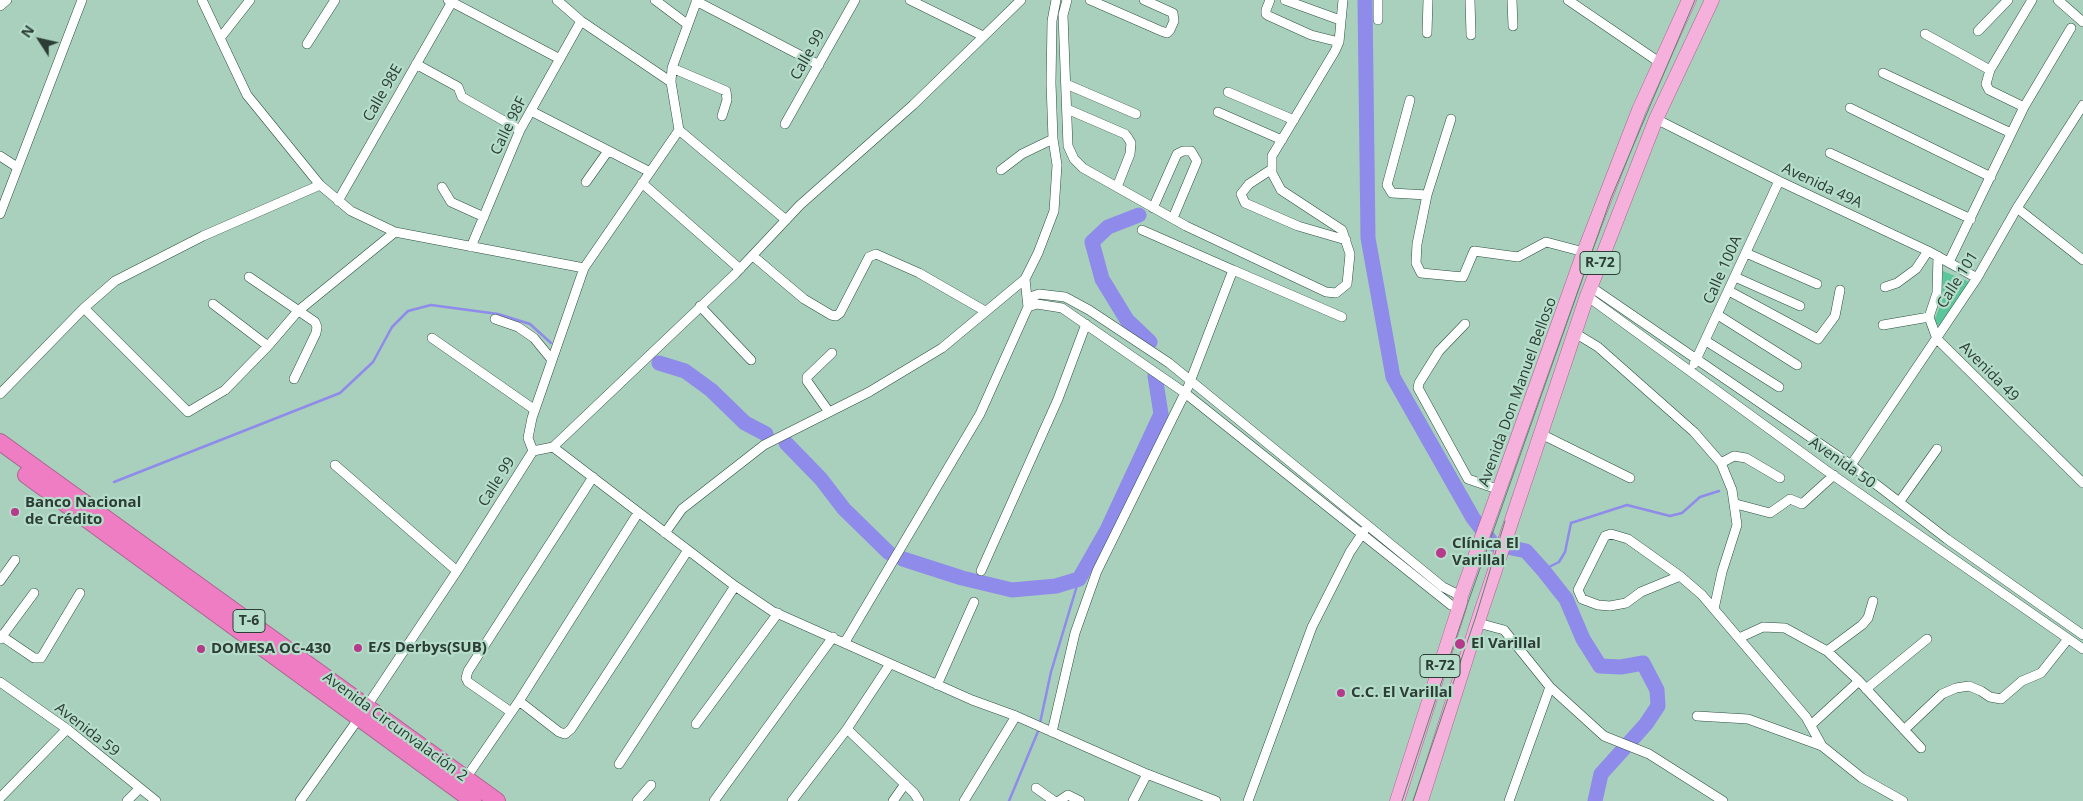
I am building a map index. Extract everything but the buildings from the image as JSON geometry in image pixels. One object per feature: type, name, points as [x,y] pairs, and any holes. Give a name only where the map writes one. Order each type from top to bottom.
[{"type":"highway","name":"Avenida Circunvalación 2","points":[[0,442],[363,712],[474,801]]},
{"type":"highway","name":"Avenida Circunvalación 2","points":[[0,456],[363,712],[466,778],[496,801]]},
{"type":"main road","name":"Avenida Don Manuel Belloso","points":[[1397,801],[1460,602],[1584,252],[1659,62],[1688,0]]},
{"type":"main road","name":"R-72","points":[[1421,801],[1506,538],[1589,292],[1656,118],[1712,0]]},
{"type":"street","points":[[0,6],[7,0]]},
{"type":"street","points":[[0,214],[82,0]]},
{"type":"street","points":[[202,0],[248,95],[320,184],[351,211],[396,232],[584,268]]},
{"type":"street","points":[[221,37],[250,0]]},
{"type":"street","points":[[307,44],[335,0]]},
{"type":"street","points":[[557,0],[581,21],[671,82]]},
{"type":"street","points":[[655,0],[687,24]]},
{"type":"street","name":"Calle 99","points":[[785,124],[854,0]]},
{"type":"street","points":[[910,0],[983,36]]},
{"type":"street","points":[[533,451],[553,447],[740,269],[800,205],[914,105],[1021,0]]},
{"type":"street","points":[[665,532],[689,503],[764,445],[869,392],[942,348],[1024,279],[1038,253],[1054,211],[1057,165],[1053,139],[1052,21],[1056,0]]},
{"type":"street","points":[[1067,0],[1063,15],[1068,146],[1074,159],[1083,168],[1186,226],[1326,292],[1336,293],[1347,284],[1350,254],[1342,230],[1276,184],[1272,169],[1272,156],[1339,42],[1343,0]]},
{"type":"street","points":[[1090,0],[1167,33],[1174,20],[1173,13],[1144,0]]},
{"type":"street","points":[[1270,0],[1266,10],[1266,14],[1269,16],[1310,35],[1339,42]]},
{"type":"street","points":[[1285,0],[1340,20]]},
{"type":"street","points":[[1378,0],[1378,20]]},
{"type":"street","points":[[1427,33],[1428,0]]},
{"type":"street","points":[[1470,0],[1471,35]]},
{"type":"street","points":[[1512,0],[1513,26]]},
{"type":"street","points":[[1568,0],[1659,62]]},
{"type":"street","points":[[1978,31],[2008,0]]},
{"type":"street","points":[[2024,107],[1989,90],[1986,84],[1990,70],[2032,0]]},
{"type":"street","points":[[2058,0],[2083,22]]},
{"type":"street","points":[[451,1],[560,59]]},
{"type":"street","name":"Calle 98E","points":[[338,201],[451,1]]},
{"type":"street","points":[[786,220],[679,130],[671,82],[672,68],[697,1],[818,65]]},
{"type":"street","name":"Calle 98F","points":[[471,247],[520,130],[581,21]]},
{"type":"street","points":[[1949,262],[2024,107],[2071,28]]},
{"type":"street","points":[[1925,34],[1990,70]]},
{"type":"street","points":[[416,64],[458,87],[462,97],[520,130]]},
{"type":"street","points":[[672,68],[726,91],[727,100],[722,116]]},
{"type":"street","points":[[1883,72],[2011,133]]},
{"type":"street","points":[[1066,84],[1136,114]]},
{"type":"street","points":[[1228,92],[1294,120]]},
{"type":"street","points":[[1410,100],[1387,185],[1392,193],[1428,195]]},
{"type":"street","points":[[1850,108],[1991,177]]},
{"type":"street","name":"Calle 101","points":[[1851,465],[1977,278],[2017,208],[2082,108]]},
{"type":"street","points":[[1067,109],[1125,134],[1128,138],[1131,143],[1130,154],[1117,188]]},
{"type":"street","points":[[531,111],[650,172]]},
{"type":"street","points":[[1218,112],[1282,140]]},
{"type":"street","name":"Avenida 49A","points":[[1656,118],[1779,180],[1928,251],[1977,278]]},
{"type":"street","points":[[1452,119],[1428,195],[1417,244],[1416,263],[1421,273],[1462,277],[1474,252],[1518,257],[1546,242],[1584,252]]},
{"type":"street","name":"Calle 99","points":[[300,801],[363,712],[457,571],[533,451],[528,438],[535,410],[584,268],[679,130]]},
{"type":"street","points":[[1001,170],[1022,154],[1053,139]]},
{"type":"street","points":[[586,182],[608,151]]},
{"type":"street","points":[[1153,208],[1177,154],[1183,151],[1191,151],[1197,161],[1172,218]]},
{"type":"street","points":[[1830,153],[1971,219]]},
{"type":"street","points":[[0,156],[17,168]]},
{"type":"street","points":[[1272,169],[1248,184],[1241,194],[1241,198],[1245,203],[1298,226],[1346,240]]},
{"type":"street","name":"Calle 100A","points":[[1689,370],[1706,341],[1779,180]]},
{"type":"street","points":[[642,183],[740,269]]},
{"type":"street","points":[[0,394],[84,308],[115,281],[203,236],[320,184]]},
{"type":"street","points":[[442,187],[451,202],[484,217]]},
{"type":"street","points":[[2017,208],[2083,260]]},
{"type":"street","points":[[1142,230],[1342,317]]},
{"type":"street","points":[[84,308],[188,412],[225,390],[268,346],[298,311],[396,232]]},
{"type":"street","points":[[1885,287],[1897,283],[1916,268],[1928,251]]},
{"type":"street","points":[[1746,253],[1817,284]]},
{"type":"street","points":[[752,256],[804,299],[831,315],[836,316],[840,313],[869,257],[876,254],[919,273],[985,311]]},
{"type":"street","points":[[1883,325],[1929,317],[1937,293],[1938,256]]},
{"type":"street","points":[[1052,732],[1075,633],[1097,572],[1185,393],[1233,270]]},
{"type":"street","points":[[249,277],[315,322],[316,333],[294,379]]},
{"type":"street","points":[[1735,277],[1800,306]]},
{"type":"street","points":[[845,642],[980,414],[1027,302],[1024,279]]},
{"type":"street","points":[[1729,291],[1818,339],[1835,316],[1840,290]]},
{"type":"street","name":"Avenida 50","points":[[1589,292],[1851,465],[1947,539],[2083,635]]},
{"type":"street","name":"Avenida 50","points":[[1589,292],[1689,370],[1834,475],[2083,649]]},
{"type":"street","points":[[1039,294],[1065,297],[1122,331],[1190,380],[1460,602],[1451,605],[1185,393],[1086,324],[1062,308],[1027,302],[1039,294]]},
{"type":"street","points":[[213,304],[268,346]]},
{"type":"street","points":[[700,306],[751,360]]},
{"type":"street","points":[[1718,315],[1797,365]]},
{"type":"street","name":"Avenida 49","points":[[1929,317],[1936,339],[2083,483]]},
{"type":"street","points":[[495,319],[518,327],[534,338],[552,360]]},
{"type":"street","points":[[981,571],[1058,399],[1086,324]]},
{"type":"street","points":[[1465,324],[1439,351],[1419,382],[1418,388],[1468,479],[1500,490]]},
{"type":"street","points":[[1575,333],[1598,347],[1687,426],[1721,463],[1736,504],[1737,525],[1722,572],[1714,609]]},
{"type":"street","points":[[432,338],[535,410]]},
{"type":"street","points":[[1706,341],[1779,387]]},
{"type":"street","points":[[829,412],[807,381],[807,376],[832,353]]},
{"type":"street","points":[[1541,434],[1630,478]]},
{"type":"street","points":[[553,447],[638,514],[665,532],[735,586],[778,614],[845,642],[937,685],[1016,716],[1209,800]]},
{"type":"street","points":[[1900,501],[1937,449]]},
{"type":"street","points":[[1721,463],[1734,456],[1746,458],[1780,478]]},
{"type":"street","points":[[335,465],[457,571]]},
{"type":"street","points":[[1736,504],[1767,513],[1774,511],[1790,499],[1802,504],[1834,475]]},
{"type":"street","points":[[511,712],[468,682],[466,678],[468,671],[592,477]]},
{"type":"street","points":[[466,778],[519,701],[638,514]]},
{"type":"street","points":[[1248,801],[1312,627],[1367,525]]},
{"type":"street","points":[[1680,576],[1641,592],[1626,603],[1610,606],[1598,606],[1582,600],[1578,590],[1605,536],[1611,534],[1628,539],[1680,576],[1702,594],[1774,676],[1810,725],[1822,746],[1882,797],[1903,801]]},
{"type":"street","points":[[519,701],[559,732],[565,734],[571,729],[688,550]]},
{"type":"street","points":[[0,581],[14,560]]},
{"type":"street","points":[[619,764],[735,586]]},
{"type":"street","points":[[34,594],[1,637],[34,658],[41,658],[80,593]]},
{"type":"street","points":[[1827,651],[1862,625],[1868,618],[1873,601]]},
{"type":"street","points":[[937,685],[974,602]]},
{"type":"street","points":[[696,724],[778,614]]},
{"type":"street","points":[[1478,623],[1504,630],[1550,687],[1604,736],[1649,754],[1719,800]]},
{"type":"street","points":[[1739,638],[1763,627],[1784,628],[1827,651],[1859,681],[1921,748]]},
{"type":"street","points":[[714,801],[833,637]]},
{"type":"street","points":[[1866,689],[1927,639]]},
{"type":"street","points":[[1904,730],[1942,694],[1956,688],[1969,686],[1981,691],[1990,698],[2001,700],[2022,681],[2040,673],[2068,639]]},
{"type":"street","points":[[792,801],[847,729],[890,664]]},
{"type":"street","points":[[1810,725],[1859,681]]},
{"type":"street","name":"Avenida 59","points":[[0,682],[66,729],[156,801]]},
{"type":"street","points":[[1509,801],[1550,687]]},
{"type":"street","points":[[964,801],[1016,716]]},
{"type":"street","points":[[1697,716],[1748,719],[1822,746]]},
{"type":"street","points":[[0,798],[66,729]]},
{"type":"street","points":[[847,729],[905,784],[919,801]]},
{"type":"street","points":[[1133,801],[1147,774]]},
{"type":"street","points":[[893,801],[905,784]]},
{"type":"street","points":[[637,801],[651,785]]},
{"type":"street","points":[[1036,788],[1054,801]]},
{"type":"street","points":[[127,801],[139,789]]},
{"type":"street","points":[[1059,801],[1068,795],[1080,801]]},
{"type":"green space","points":[[1943,271],[1969,282],[1939,326],[1934,321],[1942,301]]},
{"type":"waterway","points":[[1365,0],[1368,238],[1393,377],[1473,518],[1493,544],[1526,551],[1543,570],[1566,599],[1583,639],[1600,666],[1621,667],[1643,663],[1657,690],[1658,706],[1646,724],[1601,774],[1595,801]]},
{"type":"waterway","points":[[1139,215],[1108,227],[1092,242],[1102,279],[1127,320],[1150,342]]},
{"type":"waterway","points":[[114,482],[340,393],[373,362],[392,327],[408,311],[431,305],[498,314],[530,324],[551,343]]},
{"type":"waterway","points":[[659,363],[685,371],[711,390],[745,423],[766,434]]},
{"type":"waterway","points":[[903,559],[962,578],[1012,590],[1056,586],[1079,579],[1107,530],[1161,414],[1155,376]]},
{"type":"waterway","points":[[786,443],[821,479],[844,509],[889,553]]},
{"type":"waterway","points":[[1543,570],[1559,562],[1565,552],[1571,523],[1627,505],[1670,516],[1682,513],[1700,497],[1719,491]]},
{"type":"waterway","points":[[1040,723],[1051,672],[1079,579]]},
{"type":"waterway","points":[[1009,801],[1039,729]]},
{"type":"tram line","points":[[1402,801],[1465,611],[1611,198],[1695,0]]},
{"type":"tram line","points":[[1413,801],[1476,616],[1505,521]]},
{"type":"place","name":"Banco Nacional de Crédito","points":[[15,512]]},
{"type":"place","name":"Clínica El Varillal","points":[[1441,553]]},
{"type":"place","name":"El Varillal","points":[[1460,644]]},
{"type":"place","name":"E/S Derbys(SUB)","points":[[358,648]]},
{"type":"place","name":"DOMESA OC-430","points":[[201,649]]},
{"type":"place","name":"C.C. El Varillal","points":[[1341,693]]}]
